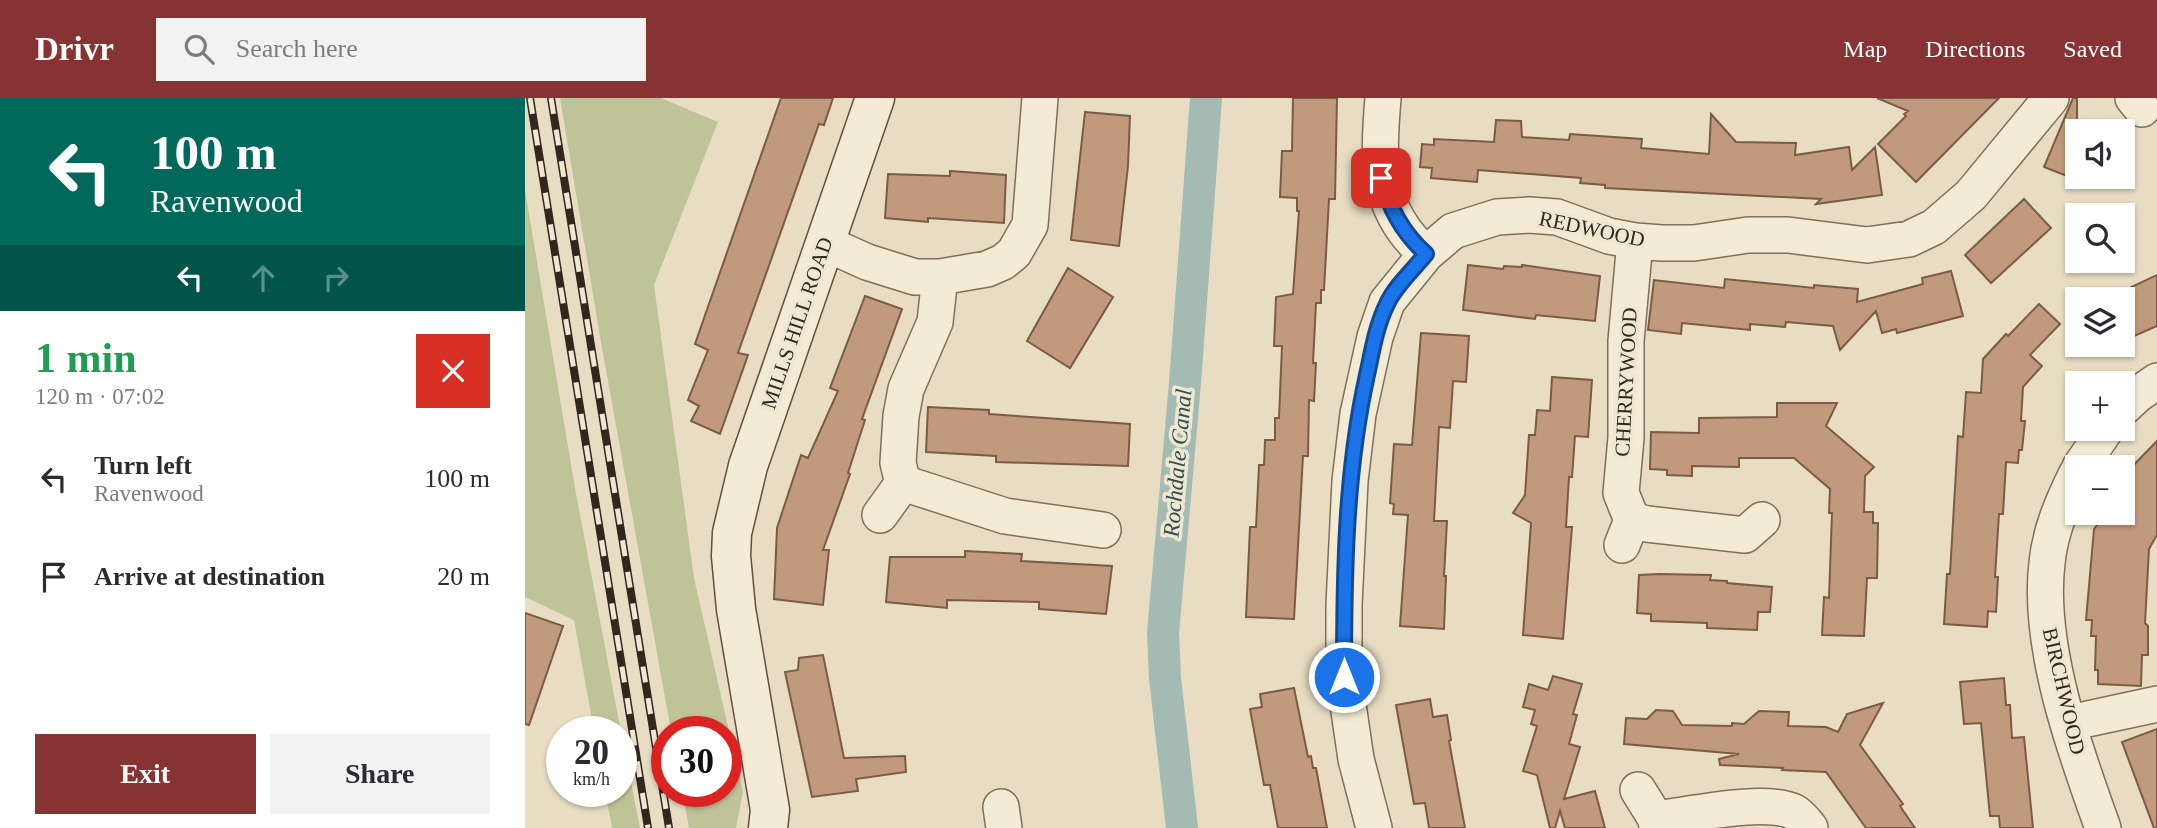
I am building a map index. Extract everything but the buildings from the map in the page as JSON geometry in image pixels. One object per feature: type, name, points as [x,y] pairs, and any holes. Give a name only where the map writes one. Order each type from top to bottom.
[{"type":"street","name":"MILLS HILL ROAD","points":[[768,828],[770,810],[736,609],[732,533],[748,466],[875,98]]},
{"type":"street","points":[[825,243],[867,262],[915,277],[940,277],[987,269],[1003,262],[1024,240],[1030,225],[1040,98]]},
{"type":"street","points":[[1383,98],[1379,155],[1381,178],[1392,211],[1411,240],[1426,254]]},
{"type":"street","name":"REDWOOD","points":[[1374,828],[1356,759],[1344,677],[1344,605],[1350,481],[1358,414],[1375,337],[1387,302],[1426,254],[1453,230],[1497,217],[1518,215],[1557,217],[1609,236],[1635,241],[1695,243],[1748,235],[1788,235],[1867,245],[1909,239],[1934,227],[1971,195],[2051,98]]},
{"type":"street","name":"CHERRYWOOD","points":[[1635,241],[1626,341],[1626,438],[1621,493],[1627,532],[1647,524],[1745,535],[1762,520]]},
{"type":"street","points":[[880,515],[903,483],[898,463],[901,416],[906,389],[935,322],[940,277]]},
{"type":"street","points":[[2135,397],[2157,381]]},
{"type":"street","points":[[903,483],[1006,516],[1103,530]]},
{"type":"street","name":"BIRCHWOOD","points":[[2065,497],[2047,561],[2045,593],[2054,666],[2069,723],[2103,828]]},
{"type":"street","points":[[2069,723],[2157,704]]},
{"type":"street","points":[[1638,790],[1656,824],[1730,809],[1776,806],[1796,813],[1810,828]]},
{"type":"green space","points":[[560,98],[661,98],[718,122],[654,285],[694,578],[726,716],[668,716]]},
{"type":"green space","points":[[525,190],[575,488],[618,716],[591,716],[574,620],[525,597]]},
{"type":"green space","points":[[608,807],[636,807],[640,828],[612,828]]},
{"type":"green space","points":[[685,807],[740,807],[736,828],[689,828]]},
{"type":"waterway","name":"Rochdale Canal","points":[[1182,828],[1165,678],[1163,633],[1206,98]]},
{"type":"railway","points":[[530,98],[648,828]]},
{"type":"railway","points":[[551,98],[669,828]]},
{"type":"route","points":[[1344,677],[1344,605],[1350,481],[1358,414],[1375,337],[1387,302],[1426,254],[1411,240],[1392,211],[1381,178]]}]
